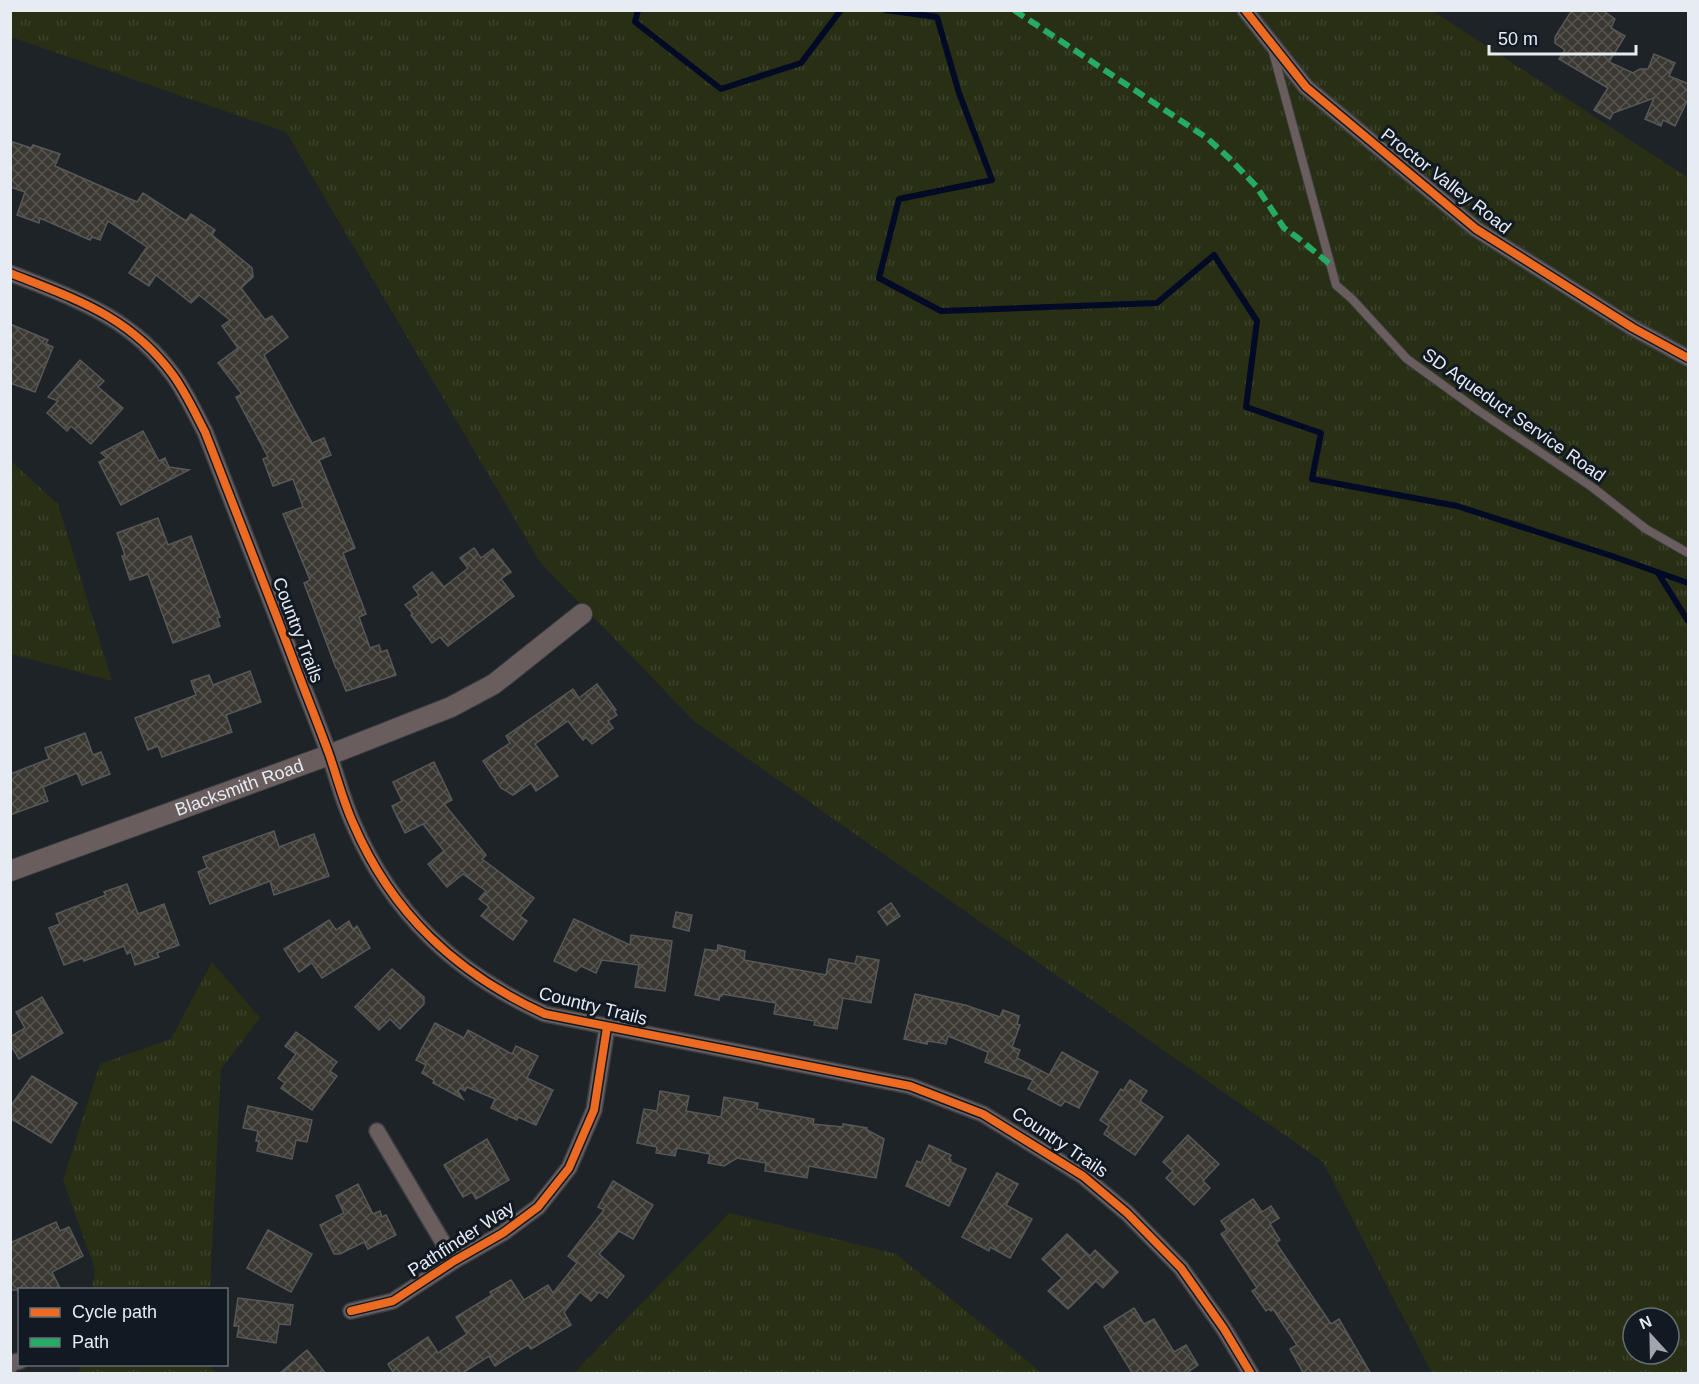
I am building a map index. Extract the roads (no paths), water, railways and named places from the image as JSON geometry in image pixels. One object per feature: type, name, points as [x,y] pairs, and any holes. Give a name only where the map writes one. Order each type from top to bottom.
[{"type":"street","name":"Proctor Valley Road","points":[[1245,10],[1306,87],[1476,229],[1633,328],[1689,358]]},
{"type":"street","name":"Country Trails","points":[[10,273],[81,302],[113,318],[149,347],[174,377],[205,432],[329,755],[352,822],[375,868],[399,903],[441,948],[473,974],[517,1001],[545,1014],[910,1086],[983,1114],[1083,1176],[1127,1214],[1181,1268],[1224,1329],[1251,1374]]},
{"type":"street","name":"Blacksmith Road","points":[[10,871],[329,755],[451,707],[494,684],[582,614]]},
{"type":"street","name":"Pathfinder Way","points":[[351,1311],[393,1301],[502,1233],[538,1207],[569,1168],[594,1110],[607,1027]]},
{"type":"street","points":[[377,1131],[454,1262]]},
{"type":"lane","name":"SD Aqueduct Service Road","points":[[1270,42],[1336,285],[1407,358],[1479,411],[1592,487],[1646,529],[1689,553]]},
{"type":"waterway","points":[[638,10],[635,22],[721,89],[801,63],[841,10]]},
{"type":"waterway","points":[[885,10],[937,17],[959,93],[992,180],[899,199],[879,278],[941,311],[1157,303],[1214,255],[1257,321],[1246,407],[1321,433],[1312,479],[1457,506],[1688,583]]},
{"type":"waterway","points":[[1658,573],[1688,621]]}]
